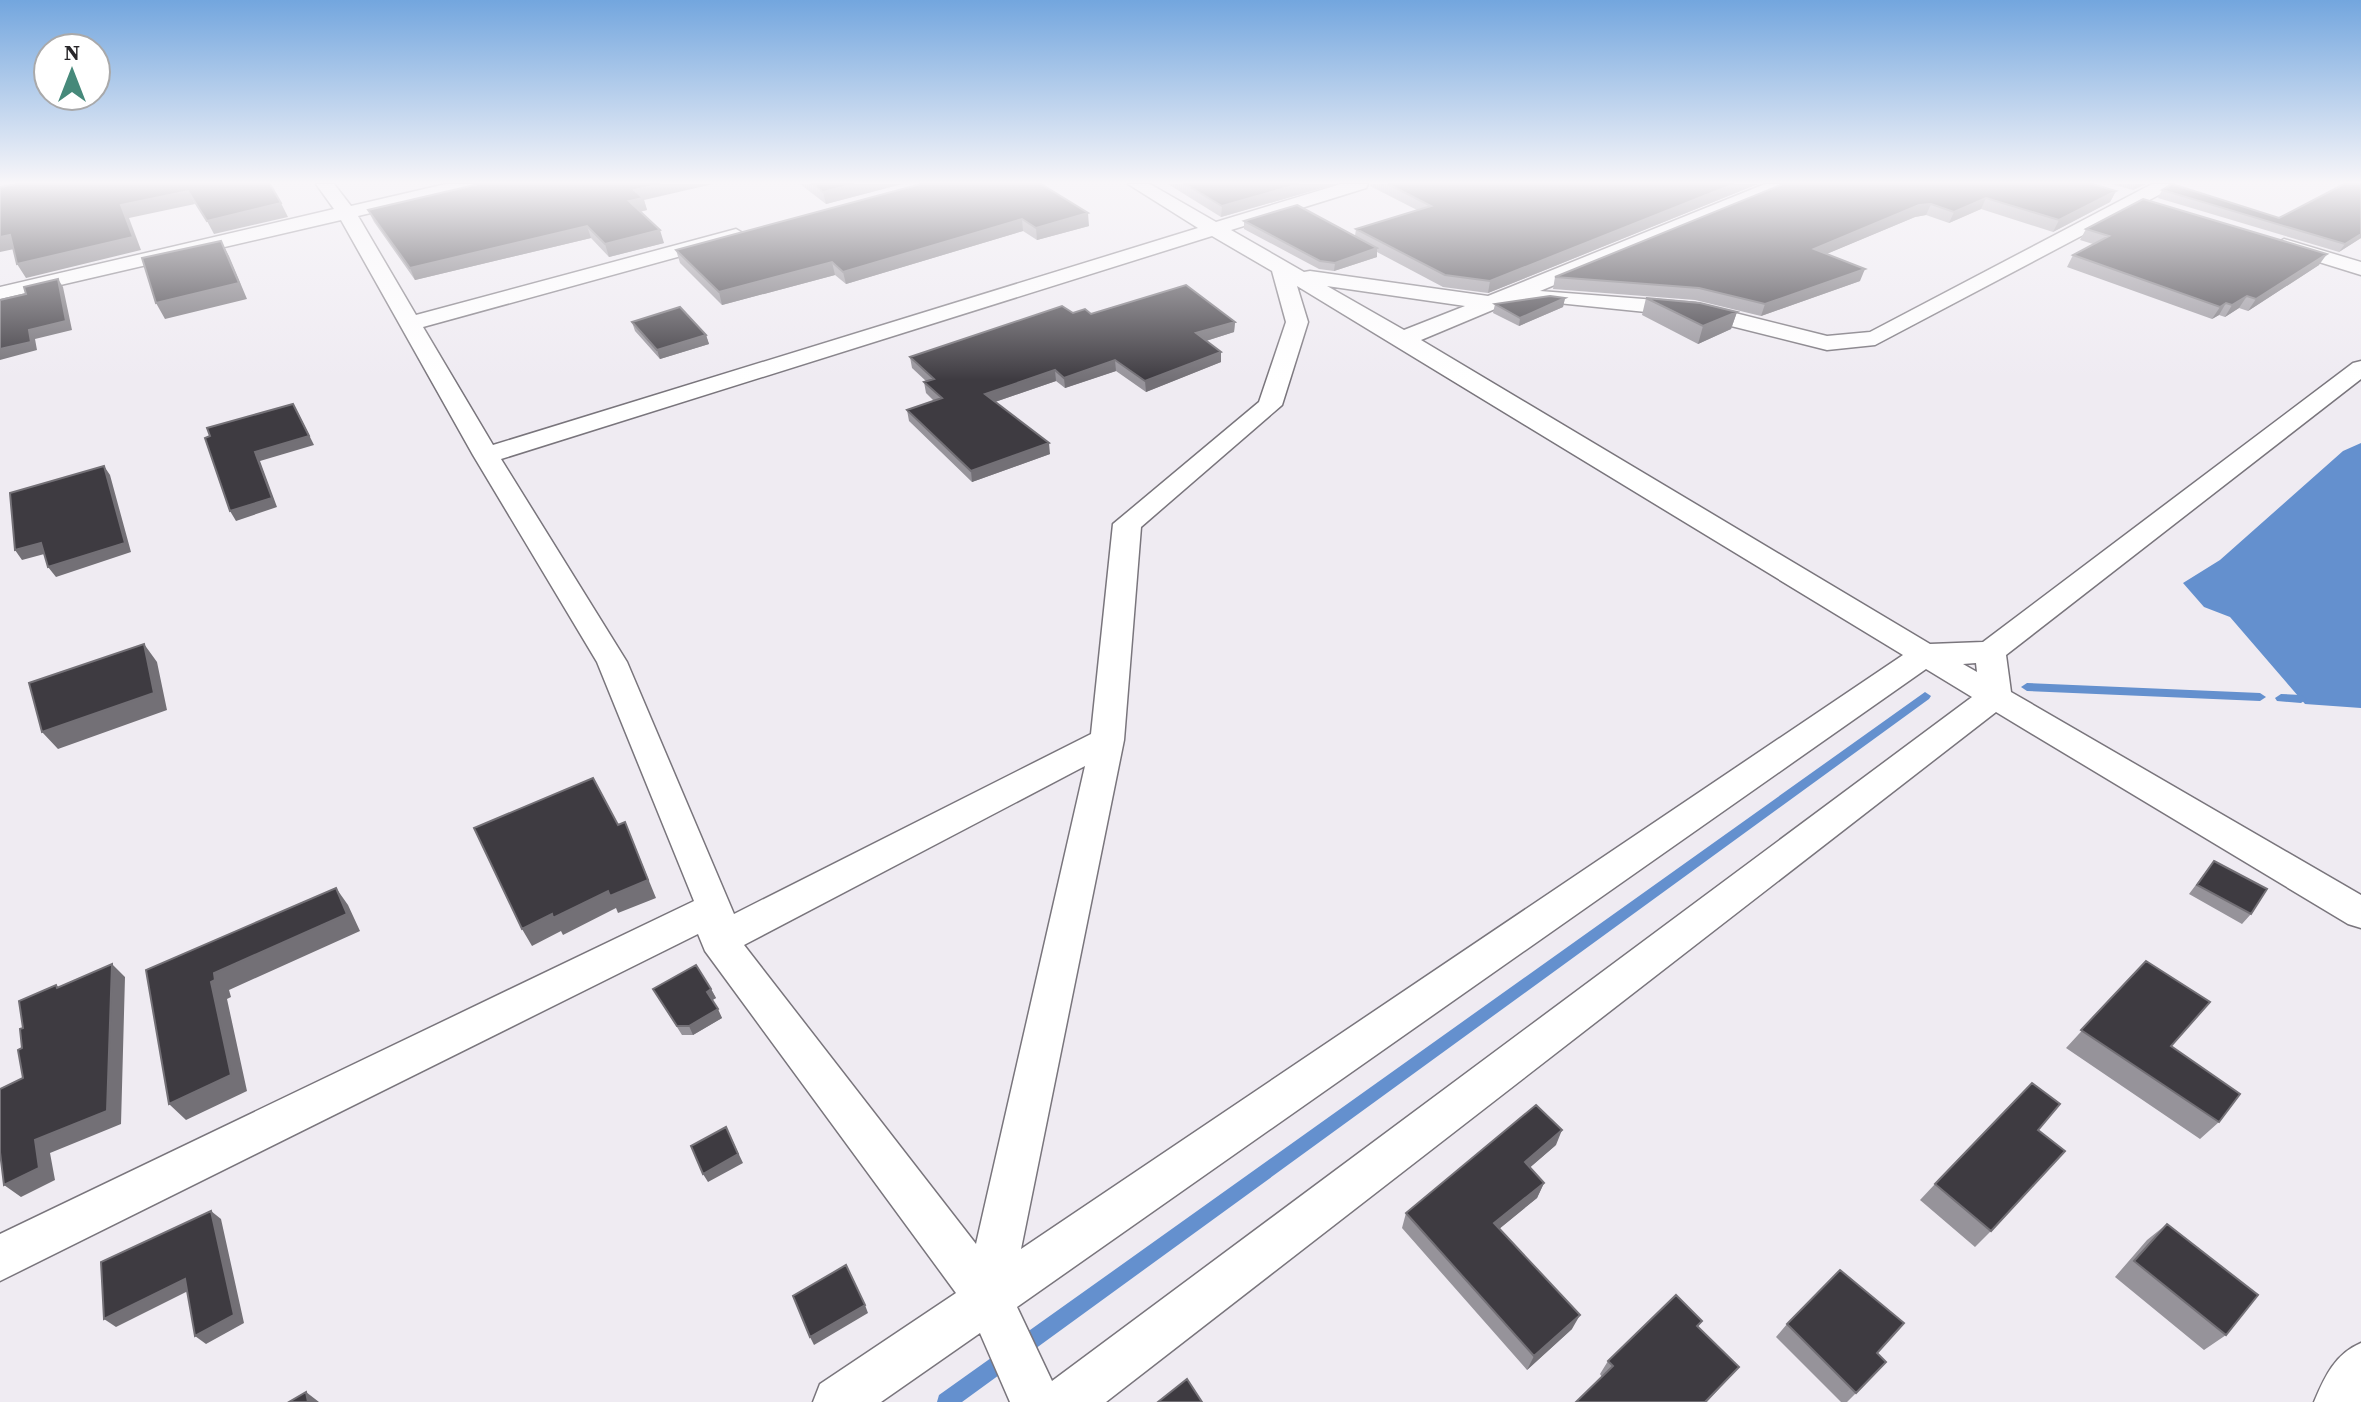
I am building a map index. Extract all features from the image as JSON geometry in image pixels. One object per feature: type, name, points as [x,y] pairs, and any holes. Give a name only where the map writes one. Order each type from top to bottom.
[{"type":"street","points":[[0,293],[186,249]]},
{"type":"street","points":[[368,249],[486,455],[612,662],[717,924],[994,1310],[1044,1399],[1996,695]]},
{"type":"street","points":[[411,323],[681,249]]},
{"type":"street","points":[[486,455],[1151,249]]},
{"type":"street","points":[[1252,249],[2361,913]]},
{"type":"street","points":[[1403,339],[1621,249]]},
{"type":"street","points":[[1288,271],[1490,303],[1548,296],[1695,310],[1827,343],[1875,338],[2039,249]]},
{"type":"street","points":[[2297,249],[2361,269]]},
{"type":"street","points":[[1585,264],[1745,343]]},
{"type":"street","points":[[994,1310],[1107,740],[1127,524],[1270,405],[1297,322],[1288,271]]},
{"type":"street","points":[[838,1402],[994,1310],[1925,655],[1990,652],[2361,368]]},
{"type":"street","points":[[1990,652],[1996,695]]},
{"type":"street","points":[[0,1258],[1107,740]]},
{"type":"street","points":[[2339,1402],[2361,1368]]},
{"type":"water","points":[[2361,443],[2361,708],[2305,704],[2230,617],[2204,607],[2183,583],[2220,560],[2343,451]]},
{"type":"building","points":[[13,249],[80,249],[17,264]]},
{"type":"building","points":[[182,249],[225,249],[239,283],[156,303],[142,258]]},
{"type":"building","points":[[397,249],[488,249],[410,268]]},
{"type":"building","points":[[919,249],[843,272],[832,262],[719,292],[676,250]]},
{"type":"building","points":[[1298,249],[1373,249],[1335,263],[1320,261]]},
{"type":"building","points":[[1396,249],[1569,249],[1490,281],[1445,275]]},
{"type":"building","points":[[1623,249],[1815,249],[1865,269],[1765,304],[1699,288],[1555,277]]},
{"type":"building","points":[[2084,249],[2312,249],[2327,254],[2256,299],[2247,296],[2232,305],[2226,303],[2220,307],[2073,255]]},
{"type":"building","points":[[58,279],[66,321],[29,330],[31,342],[0,349],[0,300],[26,294],[24,287]]},
{"type":"building","points":[[1186,285],[1235,322],[1196,333],[1221,352],[1145,381],[1115,360],[1064,378],[1055,370],[985,394],[1049,443],[971,471],[907,410],[942,398],[924,382],[934,379],[910,357],[1062,306],[1073,313],[1085,309],[1091,314]]},
{"type":"building","points":[[1550,296],[1565,298],[1520,318],[1495,304]]},
{"type":"building","points":[[1646,298],[1700,303],[1737,312],[1703,326]]},
{"type":"building","points":[[680,307],[706,335],[657,350],[632,322]]},
{"type":"building","points":[[293,404],[309,436],[255,452],[272,498],[230,511],[205,438],[210,436],[207,428]]},
{"type":"building","points":[[104,466],[125,543],[48,567],[41,543],[15,550],[10,493]]},
{"type":"building","points":[[144,644],[154,693],[42,732],[29,683]]},
{"type":"building","points":[[593,778],[618,825],[625,822],[648,880],[610,896],[608,891],[553,918],[552,914],[522,929],[474,828]]},
{"type":"building","points":[[2214,861],[2267,889],[2251,914],[2197,885]]},
{"type":"building","points":[[336,888],[347,914],[214,973],[215,980],[211,982],[231,1075],[169,1104],[146,970]]},
{"type":"building","points":[[2146,961],[2210,1002],[2171,1046],[2240,1094],[2219,1122],[2081,1030]]},
{"type":"building","points":[[112,964],[107,1111],[35,1140],[39,1168],[4,1185],[0,1152],[0,1089],[23,1078],[18,1050],[22,1048],[20,1029],[23,1028],[19,1001]]},
{"type":"building","points":[[696,965],[711,989],[707,992],[718,1009],[689,1026],[677,1026],[653,989]]},
{"type":"building","points":[[2032,1083],[2060,1104],[2038,1130],[2065,1151],[1991,1231],[1935,1184]]},
{"type":"building","points":[[1536,1105],[1562,1130],[1525,1162],[1544,1183],[1494,1223],[1580,1315],[1534,1356],[1406,1213]]},
{"type":"building","points":[[726,1127],[738,1154],[703,1174],[691,1146]]},
{"type":"building","points":[[211,1211],[234,1315],[195,1336],[185,1279],[104,1319],[101,1262]]},
{"type":"building","points":[[2167,1224],[2258,1295],[2226,1335],[2134,1261]]},
{"type":"building","points":[[846,1265],[865,1305],[810,1337],[793,1296]]},
{"type":"building","points":[[1840,1270],[1904,1323],[1877,1353],[1886,1362],[1856,1393],[1787,1324]]},
{"type":"building","points":[[1676,1295],[1702,1321],[1697,1326],[1739,1367],[1705,1402],[1576,1402],[1613,1366],[1608,1361]]},
{"type":"building","points":[[1187,1379],[1202,1402],[1158,1402]]},
{"type":"building","points":[[306,1392],[308,1402],[289,1402]]},
{"type":"waterway","points":[[2027,687],[2260,697]]},
{"type":"waterway","points":[[946,1402],[1925,696]]},
{"type":"waterway","points":[[2281,698],[2301,699]]}]
